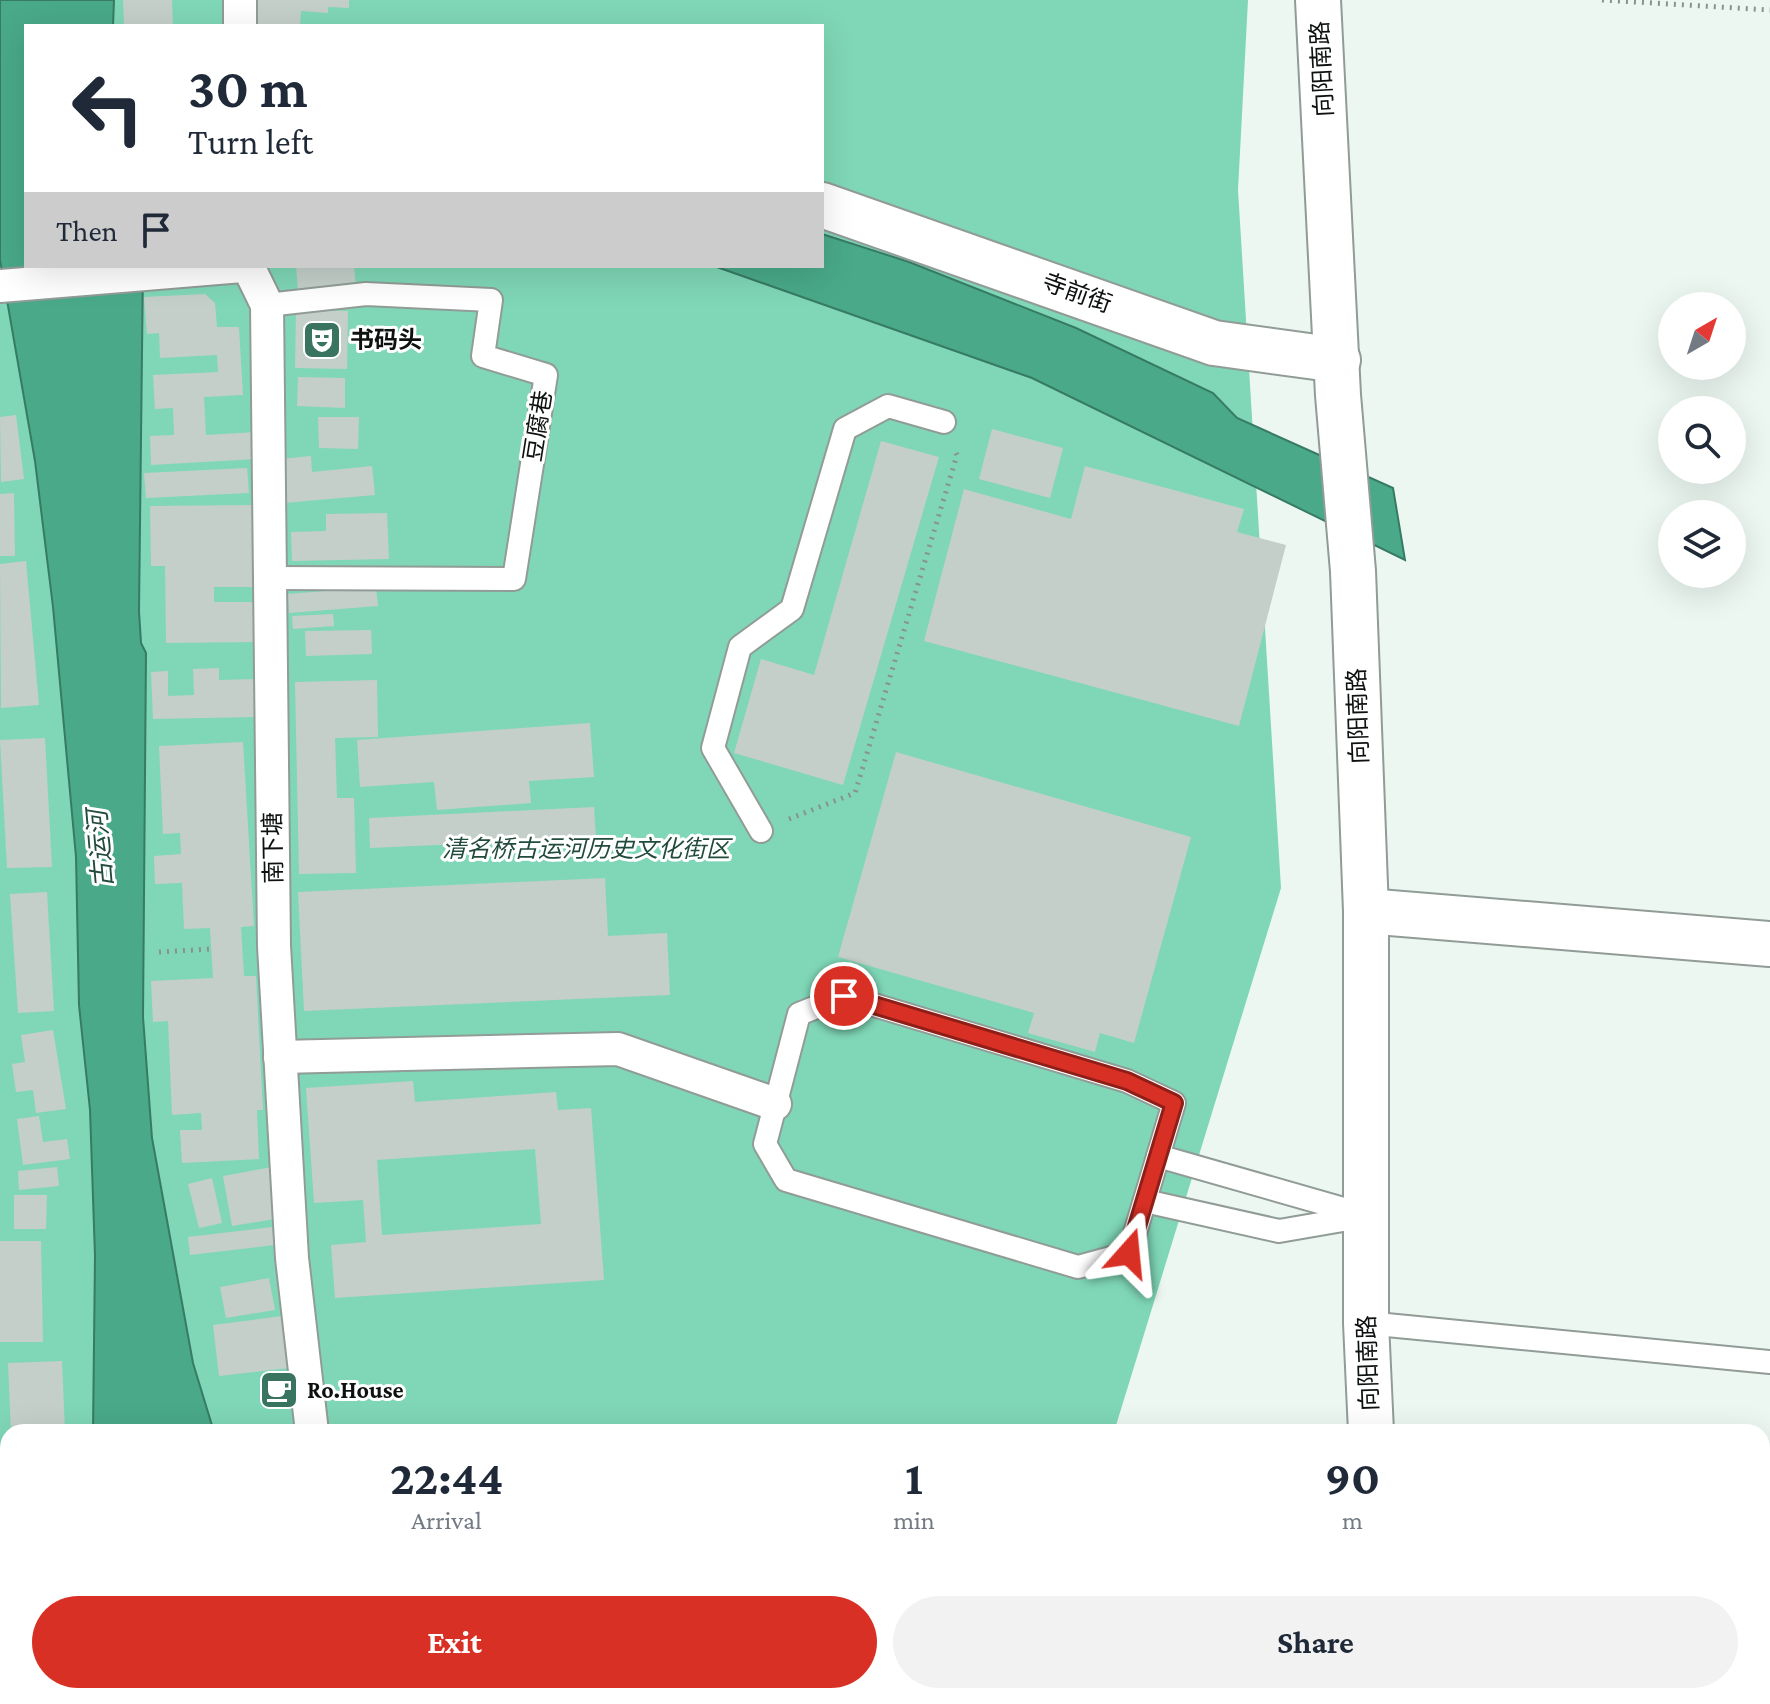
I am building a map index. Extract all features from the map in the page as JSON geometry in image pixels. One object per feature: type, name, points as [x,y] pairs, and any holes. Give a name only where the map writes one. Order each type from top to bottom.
[{"type":"street","points":[[240,0],[240,24]]},
{"type":"street","name":"向阳南路","points":[[1318,0],[1338,378],[1353,571],[1366,911],[1366,1323],[1371,1424]]},
{"type":"street","name":"寺前街","points":[[824,206],[1214,343],[1338,378]]},
{"type":"street","points":[[0,286],[223,268]]},
{"type":"street","name":"南下塘","points":[[249,268],[267,305],[274,946],[292,1258],[311,1424]]},
{"type":"street","points":[[1366,911],[1770,944]]},
{"type":"street","points":[[280,1057],[618,1049],[775,1104]]},
{"type":"lane","name":"豆腐巷","points":[[267,305],[366,294],[491,300],[483,356],[546,375],[514,579],[270,578]]},
{"type":"lane","points":[[761,831],[713,748],[740,647],[792,609],[845,429],[888,406],[944,422]]},
{"type":"lane","points":[[844,996],[1127,1081],[1174,1103],[1129,1253],[1078,1267],[786,1180],[765,1144],[775,1104],[799,1014],[844,996]]},
{"type":"lane","points":[[1158,1156],[1366,1216]]},
{"type":"lane","points":[[1145,1201],[1279,1231],[1366,1216]]},
{"type":"lane","points":[[1366,1323],[1770,1362]]},
{"type":"path","points":[[1602,0],[1770,10]]},
{"type":"path","points":[[761,831],[855,793],[957,455],[944,422]]},
{"type":"path","points":[[159,952],[211,949]]},
{"type":"green space","name":"清名桥古运河历史文化街区","points":[[0,0],[1248,0],[1238,190],[1281,888],[1116,1424],[0,1424]]},
{"type":"water","name":"古运河","points":[[0,0],[114,0],[113,24],[24,24],[24,268],[143,268],[139,611],[141,643],[146,653],[143,1017],[152,1138],[193,1363],[212,1424],[93,1424],[95,1256],[90,1110],[79,1005],[76,857],[53,607],[35,461],[0,260]]},
{"type":"water","points":[[824,235],[909,262],[1076,328],[1213,393],[1237,418],[1393,488],[1405,560],[1032,378],[720,268],[824,268]]},
{"type":"building","points":[[123,0],[172,0],[173,24],[124,24]]},
{"type":"building","points":[[254,0],[349,0],[349,8],[328,7],[328,13],[301,11],[300,24],[253,24]]},
{"type":"building","points":[[296,268],[354,268],[356,288],[298,291]]},
{"type":"building","points":[[205,294],[215,303],[217,327],[239,327],[243,395],[204,397],[206,435],[257,432],[258,459],[151,465],[150,436],[174,435],[173,408],[155,409],[153,375],[218,372],[217,355],[160,358],[159,333],[147,334],[144,297]]},
{"type":"building","name":"书码头","points":[[296,310],[348,311],[347,369],[295,368]]},
{"type":"building","points":[[298,377],[345,378],[345,408],[297,406]]},
{"type":"building","points":[[16,415],[24,479],[1,482],[0,417]]},
{"type":"building","points":[[318,417],[359,417],[358,449],[319,448]]},
{"type":"building","points":[[992,429],[1063,448],[1050,498],[979,479]]},
{"type":"building","points":[[881,441],[939,457],[843,785],[734,753],[761,659],[814,675]]},
{"type":"building","points":[[311,456],[312,472],[372,466],[375,495],[284,503],[280,459]]},
{"type":"building","points":[[1085,466],[1244,509],[1237,532],[1286,545],[1239,726],[924,641],[964,489],[1071,519]]},
{"type":"building","points":[[247,468],[249,493],[146,498],[144,473]]},
{"type":"building","points":[[14,493],[15,556],[0,556],[0,494]]},
{"type":"building","points":[[254,505],[256,587],[214,587],[214,602],[256,602],[257,642],[166,643],[165,566],[151,566],[150,506]]},
{"type":"building","points":[[387,513],[389,559],[292,561],[291,532],[326,531],[326,514]]},
{"type":"building","points":[[26,561],[39,705],[1,708],[0,564]]},
{"type":"building","points":[[376,587],[378,606],[289,613],[288,594]]},
{"type":"building","points":[[333,614],[334,626],[293,629],[292,616]]},
{"type":"building","points":[[371,630],[372,654],[306,656],[305,631]]},
{"type":"building","points":[[219,668],[219,680],[257,679],[258,717],[153,719],[151,672],[168,671],[168,696],[194,695],[193,669]]},
{"type":"building","points":[[377,680],[378,737],[335,738],[337,798],[354,798],[356,873],[299,874],[295,682]]},
{"type":"building","points":[[590,723],[594,777],[529,781],[531,803],[437,810],[434,782],[360,787],[357,740]]},
{"type":"building","points":[[45,738],[52,867],[7,868],[0,740]]},
{"type":"building","points":[[243,742],[254,926],[241,927],[244,976],[256,976],[263,1110],[257,1110],[259,1159],[182,1163],[180,1130],[202,1130],[201,1113],[172,1115],[168,1021],[153,1022],[151,981],[213,978],[210,928],[184,929],[182,883],[155,884],[154,856],[181,854],[180,833],[163,834],[159,746]]},
{"type":"building","points":[[896,752],[1191,837],[1134,1043],[1100,1033],[1095,1052],[1028,1033],[1034,1013],[838,957]]},
{"type":"building","points":[[594,807],[596,838],[370,848],[369,818]]},
{"type":"building","points":[[605,878],[608,936],[667,933],[670,995],[304,1011],[298,892]]},
{"type":"building","points":[[47,892],[54,1011],[18,1013],[10,894]]},
{"type":"building","points":[[53,1030],[66,1109],[36,1113],[33,1090],[16,1092],[12,1064],[25,1062],[21,1035]]},
{"type":"building","points":[[413,1081],[415,1102],[556,1092],[558,1110],[591,1108],[604,1280],[335,1298],[331,1245],[366,1242],[363,1200],[314,1203],[306,1088]],"holes":[[[535,1149],[541,1224],[382,1235],[377,1160]]]},
{"type":"building","points":[[39,1116],[43,1142],[67,1139],[70,1159],[23,1165],[17,1119]]},
{"type":"building","points":[[57,1167],[59,1186],[19,1190],[18,1171]]},
{"type":"building","points":[[272,1167],[281,1218],[232,1226],[223,1176]]},
{"type":"building","points":[[212,1178],[222,1223],[199,1228],[188,1184]]},
{"type":"building","points":[[14,1195],[47,1195],[46,1229],[14,1229]]},
{"type":"building","points":[[272,1227],[274,1245],[190,1255],[188,1237]]},
{"type":"building","points":[[0,1241],[41,1241],[43,1342],[0,1342]]},
{"type":"building","points":[[269,1278],[275,1310],[226,1318],[220,1287]]},
{"type":"building","points":[[282,1316],[289,1368],[219,1376],[213,1325]]},
{"type":"building","points":[[62,1361],[65,1424],[11,1424],[8,1363]]},
{"type":"place","name":"书码头","points":[[322,340]]},
{"type":"place","name":"Ro.House","points":[[279,1390]]},
{"type":"route","points":[[844,996],[1127,1081],[1174,1103],[1129,1253]]}]
